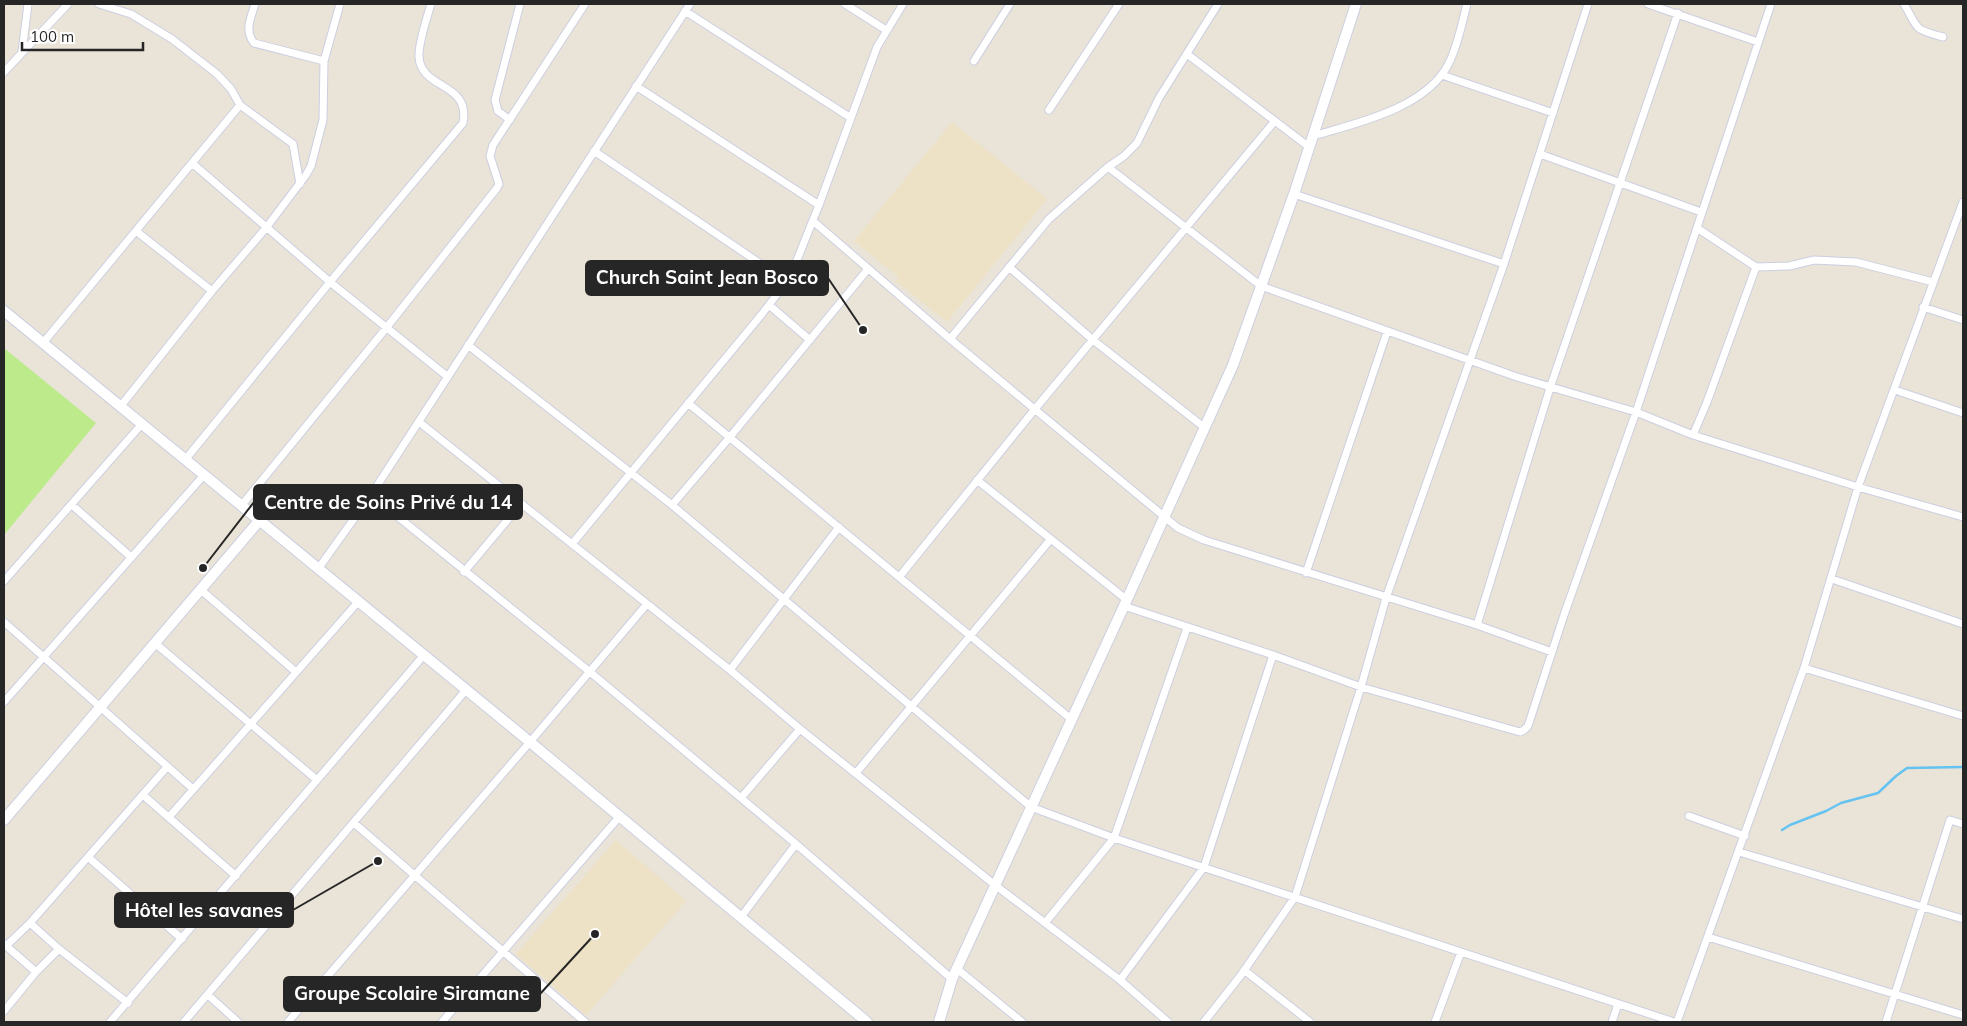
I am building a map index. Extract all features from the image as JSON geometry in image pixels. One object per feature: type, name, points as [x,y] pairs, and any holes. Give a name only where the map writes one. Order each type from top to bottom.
[{"type":"street","points":[[22,52],[28,4]]},
{"type":"street","points":[[4,72],[68,4]]},
{"type":"street","points":[[99,4],[132,14],[172,39],[216,74],[231,89],[240,105],[293,144],[300,184]]},
{"type":"street","points":[[255,4],[248,31],[249,38],[254,43],[324,61]]},
{"type":"street","points":[[120,407],[212,291],[266,228],[300,184],[311,166],[323,120],[324,61],[340,4]]},
{"type":"street","points":[[185,460],[463,123],[465,114],[457,95],[425,74],[421,66],[419,56],[431,4]]},
{"type":"street","points":[[510,120],[498,111],[495,100],[520,4]]},
{"type":"street","points":[[241,506],[497,188],[499,184],[490,156],[493,145],[585,4]]},
{"type":"street","points":[[318,568],[371,495],[690,4]]},
{"type":"street","points":[[845,4],[886,30]]},
{"type":"street","points":[[572,544],[769,305],[786,281],[795,265],[813,221],[877,47],[903,4]]},
{"type":"street","points":[[974,61],[1010,4]]},
{"type":"street","points":[[1049,110],[1119,4]]},
{"type":"street","points":[[950,339],[1049,219],[1137,143],[1159,98],[1218,4]]},
{"type":"street","points":[[939,1022],[956,968],[1233,366],[1294,194],[1356,4]]},
{"type":"street","points":[[1312,136],[1374,118],[1423,92],[1442,75],[1452,56],[1467,4]]},
{"type":"street","points":[[1204,1022],[1244,970],[1295,897],[1361,687],[1386,598],[1504,264],[1588,4]]},
{"type":"street","points":[[1648,4],[1758,42]]},
{"type":"street","points":[[978,480],[1125,603],[1186,628],[1272,655],[1361,687],[1520,732],[1524,730],[1528,726],[1636,412],[1701,212],[1772,4]]},
{"type":"street","points":[[1904,4],[1914,25],[1923,32],[1943,37]]},
{"type":"street","points":[[685,11],[851,118]]},
{"type":"street","points":[[1477,625],[1550,388],[1678,13]]},
{"type":"street","points":[[1187,54],[1309,147]]},
{"type":"street","points":[[1442,75],[1553,113]]},
{"type":"street","points":[[636,86],[819,205]]},
{"type":"street","points":[[43,343],[240,105]]},
{"type":"street","points":[[900,576],[1035,409],[1274,122]]},
{"type":"street","points":[[594,151],[786,281]]},
{"type":"street","points":[[1540,154],[1701,212]]},
{"type":"street","points":[[192,163],[330,282],[448,377]]},
{"type":"street","points":[[1108,168],[1261,286],[1550,388],[1636,412],[1693,435],[1858,487],[1963,517]]},
{"type":"street","points":[[1294,194],[1504,264]]},
{"type":"street","points":[[468,346],[672,506],[1031,808],[1114,838],[1675,1022],[1745,836],[1804,668],[1858,487],[1895,390],[1923,307],[1960,219],[1963,202]]},
{"type":"street","points":[[813,221],[950,339],[1178,528],[1204,540],[1477,625],[1552,652]]},
{"type":"street","points":[[1697,228],[1756,267],[1789,266],[1814,260],[1856,262],[1933,282]]},
{"type":"street","points":[[136,231],[212,291]]},
{"type":"street","points":[[1009,267],[1093,340],[1205,428]]},
{"type":"street","points":[[1693,435],[1707,402],[1756,267]]},
{"type":"street","points":[[672,506],[868,269]]},
{"type":"street","points":[[769,305],[810,340]]},
{"type":"street","points":[[1923,307],[1963,320]]},
{"type":"street","points":[[4,311],[868,1022]]},
{"type":"street","points":[[1306,572],[1387,332]]},
{"type":"street","points":[[1895,390],[1963,413]]},
{"type":"street","points":[[688,403],[900,576],[1071,720]]},
{"type":"street","points":[[419,422],[730,670],[800,729],[995,885],[1120,980],[1168,1022]]},
{"type":"street","points":[[4,581],[141,425]]},
{"type":"street","points":[[4,702],[204,475]]},
{"type":"street","points":[[371,495],[590,672],[796,844],[952,979]]},
{"type":"street","points":[[464,572],[520,504]]},
{"type":"street","points":[[72,505],[131,557]]},
{"type":"street","points":[[4,820],[259,521]]},
{"type":"street","points":[[730,670],[839,527]]},
{"type":"street","points":[[856,773],[1050,540]]},
{"type":"street","points":[[1832,579],[1963,624]]},
{"type":"street","points":[[201,590],[296,672]]},
{"type":"street","points":[[168,817],[358,602]]},
{"type":"street","points":[[288,1022],[647,604]]},
{"type":"street","points":[[4,622],[193,789]]},
{"type":"street","points":[[1045,923],[1114,838],[1186,628]]},
{"type":"street","points":[[156,644],[318,780]]},
{"type":"street","points":[[1120,980],[1204,867],[1272,655]]},
{"type":"street","points":[[110,1022],[424,656]]},
{"type":"street","points":[[1804,668],[1963,716]]},
{"type":"street","points":[[184,1022],[466,690]]},
{"type":"street","points":[[741,798],[800,729]]},
{"type":"street","points":[[36,972],[5,945],[30,923],[167,767]]},
{"type":"street","points":[[143,795],[236,876]]},
{"type":"street","points":[[442,1022],[620,816]]},
{"type":"street","points":[[1689,816],[1745,836]]},
{"type":"street","points":[[1886,1022],[1950,820],[1963,824]]},
{"type":"street","points":[[354,823],[585,1022]]},
{"type":"street","points":[[741,917],[796,844]]},
{"type":"street","points":[[1739,852],[1963,919]]},
{"type":"street","points":[[88,857],[182,939]]},
{"type":"street","points":[[30,923],[59,949],[128,1003]]},
{"type":"street","points":[[1708,937],[1963,1015]]},
{"type":"street","points":[[4,1011],[36,972],[59,949]]},
{"type":"street","points":[[1435,1022],[1460,952]]},
{"type":"street","points":[[956,968],[1022,1022]]},
{"type":"street","points":[[1244,970],[1310,1022]]},
{"type":"street","points":[[208,996],[238,1022]]},
{"type":"street","points":[[1612,1022],[1618,1004]]},
{"type":"shaded area","points":[[952,122],[1047,199],[947,322],[896,281],[899,277],[854,241]]},
{"type":"shaded area","points":[[616,840],[686,901],[586,1015],[516,954]]},
{"type":"green space","points":[[4,348],[96,423],[4,535]]},
{"type":"waterway","points":[[1782,830],[1841,803],[1878,793],[1907,768],[1963,767]]},
{"type":"place","name":"Church Saint Jean Bosco","points":[[863,330]]},
{"type":"place","name":"Centre de Soins Privé du 14","points":[[203,568]]},
{"type":"place","name":"Hôtel les savanes","points":[[378,861]]},
{"type":"place","name":"Groupe Scolaire Siramane","points":[[595,934]]}]
